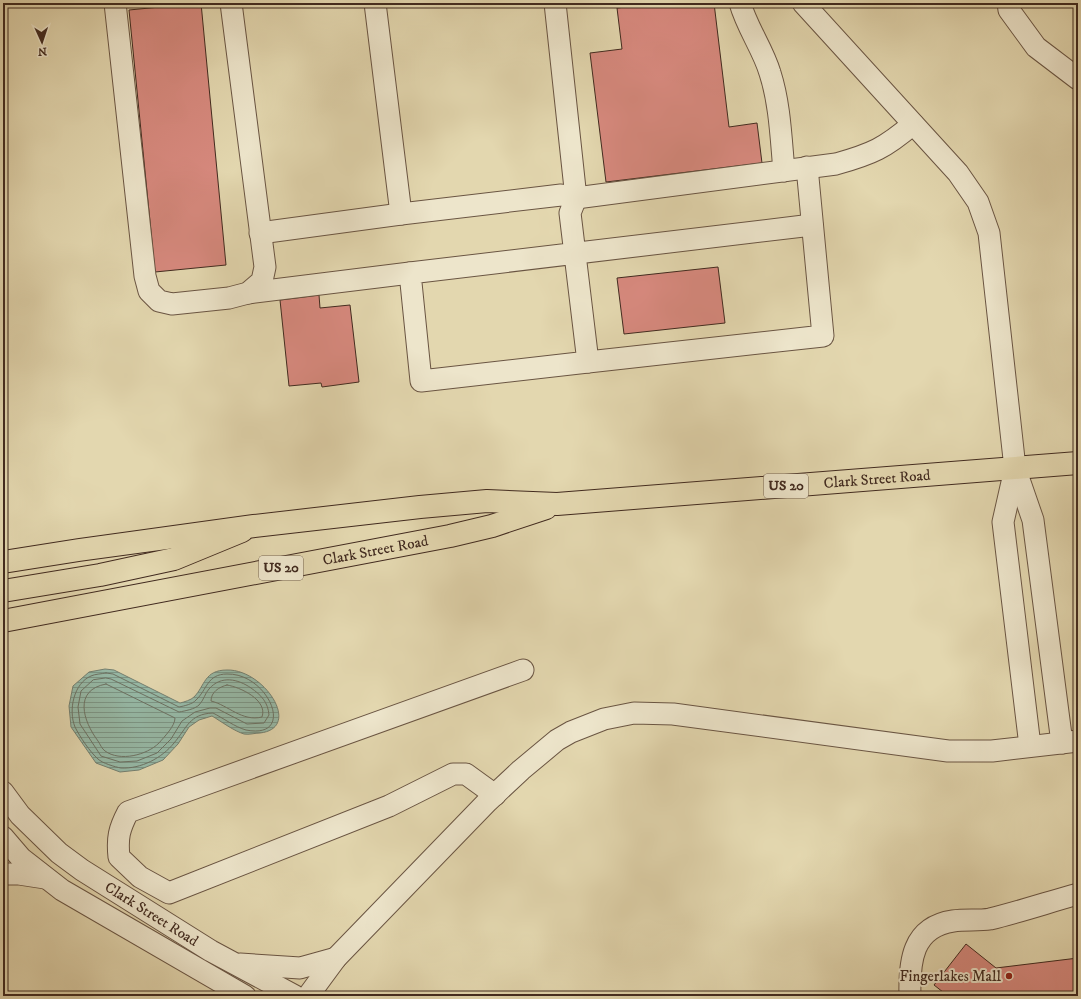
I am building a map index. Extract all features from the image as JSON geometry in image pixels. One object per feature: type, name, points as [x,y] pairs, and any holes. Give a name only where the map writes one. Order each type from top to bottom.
[{"type":"main road","name":"Clark Street Road","points":[[3,562],[86,549],[331,516],[487,501],[557,504],[1078,463]]},
{"type":"main road","name":"Clark Street Road","points":[[3,621],[450,536],[492,526],[557,504]]},
{"type":"main road","points":[[3,591],[100,575],[174,559],[254,526]]},
{"type":"street","points":[[115,3],[145,276],[149,291],[159,301],[172,304],[229,298],[248,293],[812,225]]},
{"type":"street","points":[[231,3],[264,267],[262,281],[248,293]]},
{"type":"street","points":[[375,3],[401,214]]},
{"type":"street","points":[[555,3],[576,198],[570,214],[588,362]]},
{"type":"street","points":[[740,3],[745,19],[770,73],[778,114],[784,171]]},
{"type":"street","points":[[308,996],[336,958],[521,770],[562,738],[604,718],[634,712],[673,714],[948,751],[992,751],[1070,742],[1033,520],[1016,468],[990,233],[978,202],[958,173],[803,3]]},
{"type":"street","points":[[1008,3],[1009,10],[1036,47],[1078,79]]},
{"type":"street","points":[[260,233],[561,195],[576,198],[836,164],[865,156],[890,144],[913,124]]},
{"type":"street","points":[[410,273],[422,381],[823,336],[807,168]]},
{"type":"street","points":[[1016,468],[1003,522],[1030,746]]},
{"type":"street","points":[[495,795],[466,774],[453,774],[390,806],[169,893],[140,877],[119,857],[118,842],[120,827],[128,812],[523,670]]},
{"type":"street","name":"Clark Street Road","points":[[3,792],[20,815],[59,853],[82,870],[172,927],[233,963],[295,996]]},
{"type":"street","points":[[3,829],[20,815]]},
{"type":"street","name":"Clark Street Road","points":[[3,837],[21,858],[62,890],[245,996]]},
{"type":"street","points":[[3,874],[19,874],[45,878]]},
{"type":"street","points":[[910,996],[909,972],[915,947],[927,931],[937,925],[953,921],[989,919],[1078,894]]},
{"type":"street","points":[[233,963],[300,968],[336,958]]},
{"type":"street","points":[[193,967],[223,996]]},
{"type":"water","points":[[105,669],[114,670],[180,703],[194,697],[206,679],[214,673],[227,670],[241,672],[254,679],[265,688],[274,699],[278,711],[278,721],[272,729],[260,733],[244,734],[236,731],[212,716],[199,720],[189,727],[178,744],[163,760],[139,770],[120,772],[96,763],[71,727],[69,706],[73,686],[89,672]]},
{"type":"building","points":[[201,3],[226,265],[155,272],[129,10]]},
{"type":"building","points":[[660,3],[714,3],[729,127],[757,123],[762,163],[606,182],[590,53],[622,49],[617,8]]},
{"type":"building","points":[[718,267],[725,323],[624,334],[617,278]]},
{"type":"building","points":[[319,295],[320,308],[350,305],[359,382],[322,387],[321,383],[289,386],[280,300]]},
{"type":"building","name":"Fingerlakes Mall","points":[[966,944],[996,968],[1078,958],[1078,996],[948,996],[934,985]]},
{"type":"place","name":"Fingerlakes Mall","points":[[1009,976]]}]
